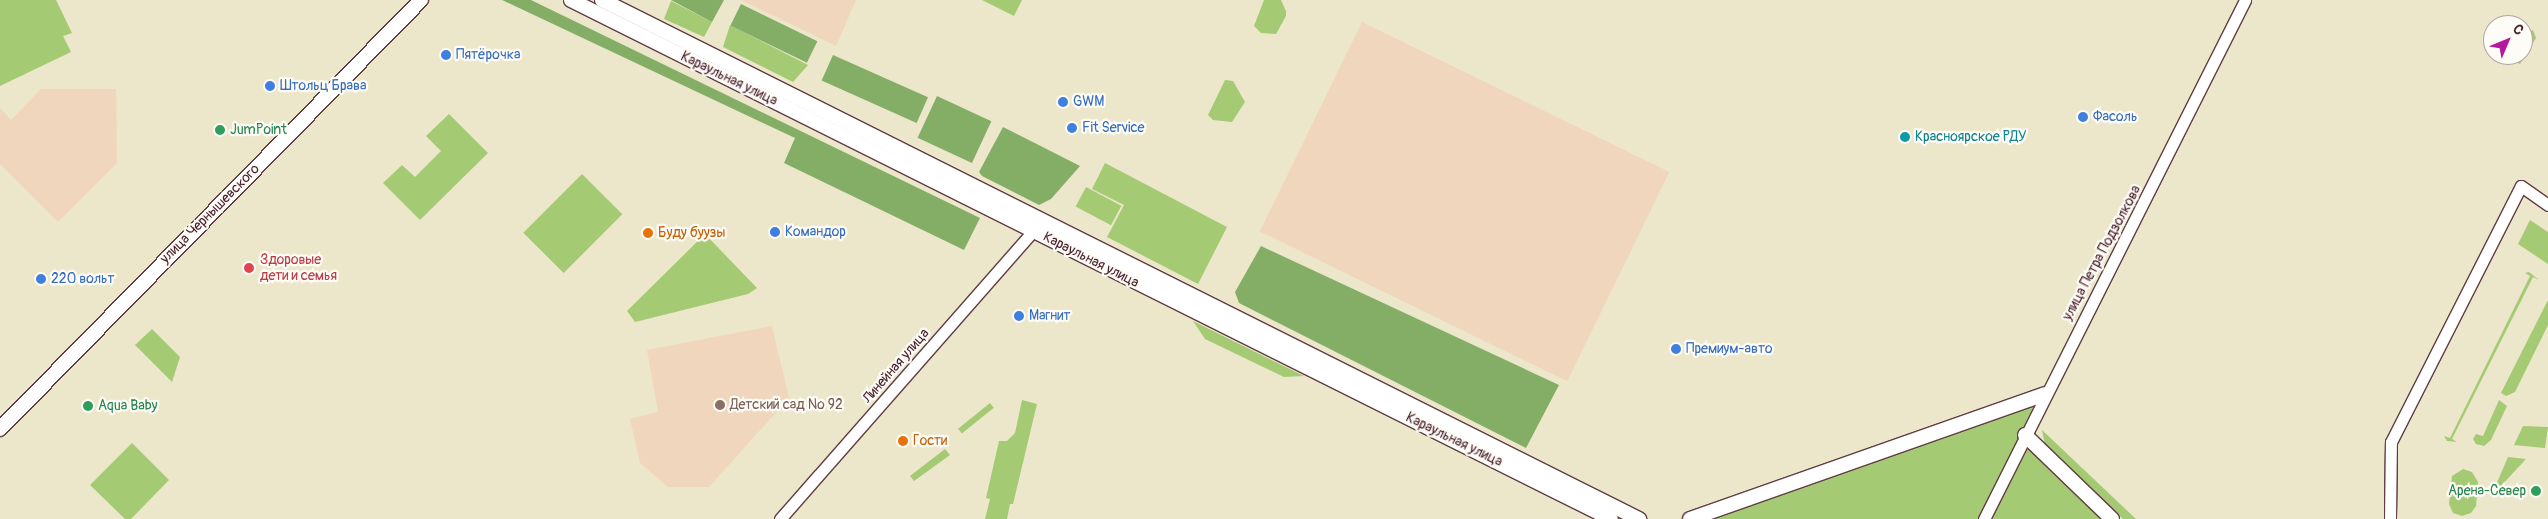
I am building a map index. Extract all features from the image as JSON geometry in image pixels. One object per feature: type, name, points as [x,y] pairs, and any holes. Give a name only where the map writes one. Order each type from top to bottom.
[{"type":"main road","name":"улица Чернышевского","points":[[0,429],[421,0]]},
{"type":"main road","name":"Караульная улица","points":[[571,0],[1038,225],[1638,519]]},
{"type":"main road","name":"Караульная улица","points":[[602,0],[1611,519]]},
{"type":"main road","points":[[1690,519],[2045,394]]},
{"type":"main road","points":[[2025,435],[2112,519]]},
{"type":"street","name":"улица Петра Подзолкова","points":[[1984,519],[2045,394],[2152,189],[2245,0]]},
{"type":"street","points":[[2390,519],[2391,442],[2521,186],[2548,205]]},
{"type":"street","name":"Линейная улица","points":[[780,519],[1038,225]]},
{"type":"shaded area","points":[[741,0],[856,0],[836,46]]},
{"type":"shaded area","points":[[1362,22],[1669,172],[1567,381],[1260,231]]},
{"type":"shaded area","points":[[41,89],[116,89],[117,163],[58,222],[0,164],[0,108],[11,120]]},
{"type":"shaded area","name":"Детский сад № 92","points":[[772,326],[789,398],[709,487],[668,487],[640,463],[630,419],[658,412],[647,350]]},
{"type":"green space","points":[[0,0],[56,0],[72,33],[63,36],[71,52],[0,86]]},
{"type":"green space","points":[[502,0],[531,0],[980,218],[964,250],[784,163],[795,138]]},
{"type":"green space","points":[[671,0],[724,0],[712,22]]},
{"type":"green space","points":[[982,0],[1022,0],[1014,16]]},
{"type":"green space","points":[[1264,0],[1281,0],[1286,11],[1286,16],[1276,34],[1261,33],[1254,26]]},
{"type":"green space","points":[[671,1],[712,22],[704,37],[664,19]]},
{"type":"green space","points":[[741,4],[817,41],[807,63],[730,26]]},
{"type":"green space","points":[[730,25],[808,65],[793,82],[723,47]]},
{"type":"green space","points":[[2533,30],[2536,38],[2533,43]]},
{"type":"green space","points":[[833,55],[928,97],[917,123],[822,81]]},
{"type":"green space","points":[[1225,80],[1233,81],[1245,102],[1232,122],[1213,120],[1208,115]]},
{"type":"green space","points":[[937,96],[991,121],[972,163],[918,138]]},
{"type":"green space","points":[[449,114],[488,153],[420,220],[383,183],[402,165],[415,177],[441,151],[426,136]]},
{"type":"green space","points":[[1003,127],[1080,166],[1051,199],[1039,205],[982,176],[979,172]]},
{"type":"green space","points":[[1105,163],[1227,227],[1198,284],[1107,237],[1124,205],[1092,189]]},
{"type":"green space","points":[[582,174],[622,214],[564,273],[523,233]]},
{"type":"green space","points":[[1086,187],[1121,206],[1111,225],[1076,206]]},
{"type":"green space","points":[[2530,220],[2548,232],[2548,264],[2518,244]]},
{"type":"green space","points":[[705,234],[757,288],[748,294],[635,322],[627,311]]},
{"type":"green space","points":[[1261,246],[1559,385],[1526,448],[1239,303],[1235,292]]},
{"type":"green space","points":[[2529,272],[2539,280],[2533,277],[2452,439],[2457,442],[2447,441],[2444,436],[2450,438],[2530,276],[2525,273]]},
{"type":"green space","points":[[2548,300],[2548,325],[2515,392],[2506,396],[2501,393]]},
{"type":"green space","points":[[1193,321],[1304,376],[1284,377],[1205,339]]},
{"type":"green space","points":[[152,329],[180,357],[172,382],[135,345]]},
{"type":"green space","points":[[1022,400],[1037,404],[1013,504],[1010,504],[1007,519],[985,519],[990,499],[986,498],[999,441],[1007,441],[1015,433]]},
{"type":"green space","points":[[2499,400],[2507,406],[2491,440],[2484,446],[2476,444],[2473,439],[2476,434],[2483,436]]},
{"type":"green space","points":[[990,403],[994,408],[962,433],[958,429]]},
{"type":"green space","points":[[2035,404],[1979,519],[1713,519]]},
{"type":"green space","points":[[2523,426],[2548,427],[2545,448],[2514,445]]},
{"type":"green space","points":[[2042,430],[2136,519],[2123,519],[2060,460],[2045,445]]},
{"type":"green space","points":[[132,443],[169,480],[131,519],[125,519],[90,485]]},
{"type":"green space","points":[[2028,447],[2102,519],[1991,519]]},
{"type":"green space","points":[[945,449],[950,455],[914,481],[910,476]]},
{"type":"green space","points":[[2508,457],[2526,459],[2500,487],[2496,485]]},
{"type":"green space","points":[[2463,469],[2472,472],[2478,482],[2476,506],[2471,513],[2462,516],[2453,513],[2449,504],[2452,476]]},
{"type":"place","name":"Пятёрочка","points":[[446,55]]},
{"type":"place","name":"Штольц Брава","points":[[270,86]]},
{"type":"place","name":"GWM","points":[[1063,102]]},
{"type":"place","name":"Фасоль","points":[[2083,117]]},
{"type":"place","name":"Fit Service","points":[[1072,128]]},
{"type":"place","name":"JumPoint","points":[[220,130]]},
{"type":"place","name":"Красноярское РДУ","points":[[1905,137]]},
{"type":"place","name":"Командор","points":[[775,232]]},
{"type":"place","name":"Буду буузы","points":[[648,233]]},
{"type":"place","name":"Здоровые дети и семья","points":[[249,268]]},
{"type":"place","name":"220 вольт","points":[[41,279]]},
{"type":"place","name":"Магнит","points":[[1019,316]]},
{"type":"place","name":"Премиум-авто","points":[[1676,349]]},
{"type":"place","name":"Детский сад № 92","points":[[720,405]]},
{"type":"place","name":"Aqua Baby","points":[[88,406]]},
{"type":"place","name":"Гости","points":[[903,441]]},
{"type":"place","name":"Арена-Север","points":[[2536,491]]}]
